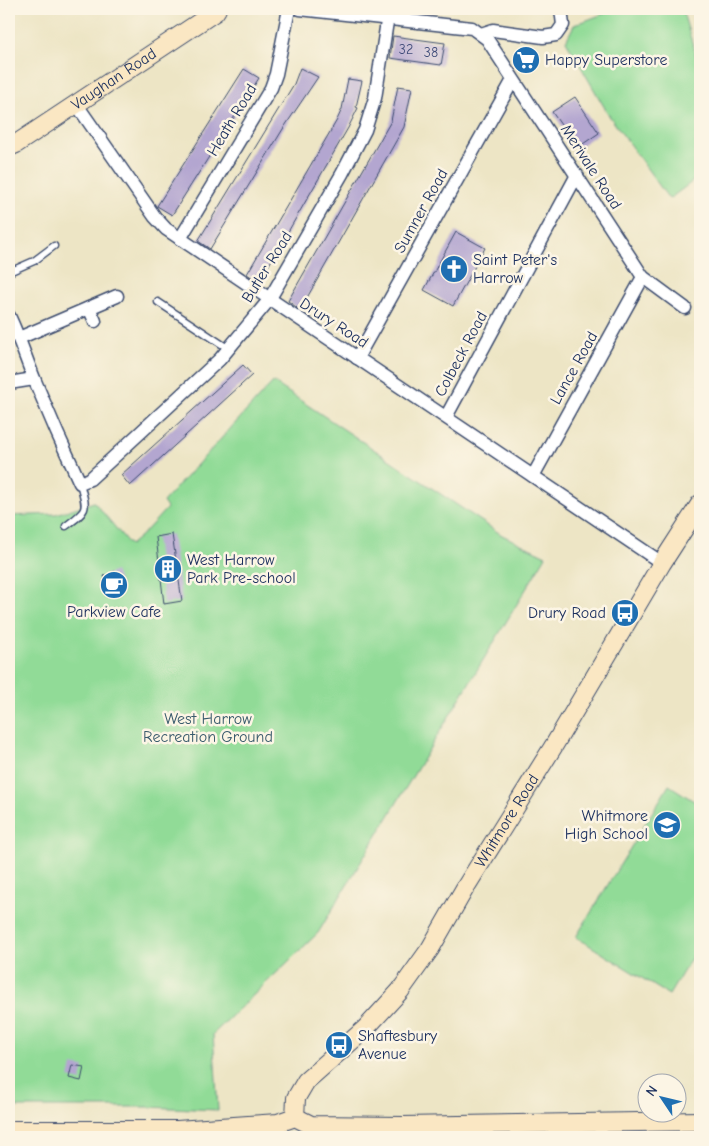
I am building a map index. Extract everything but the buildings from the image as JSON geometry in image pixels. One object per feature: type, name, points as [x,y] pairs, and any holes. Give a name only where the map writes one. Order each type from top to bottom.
[{"type":"street","name":"Vaughan Road","points":[[9,147],[77,105],[217,9]]},
{"type":"street","name":"Heath Road","points":[[180,239],[271,88],[276,74],[289,9]]},
{"type":"street","points":[[300,9],[389,14],[472,28],[482,34],[493,30],[543,37],[556,35],[563,25],[561,9]]},
{"type":"street","name":"Butler Road","points":[[80,483],[90,479],[131,443],[229,349],[269,300],[342,174],[365,130],[375,98],[389,14]]},
{"type":"street","name":"Merivale Road","points":[[482,34],[643,277],[685,308]]},
{"type":"street","name":"Sumner Road","points":[[357,358],[512,80]]},
{"type":"street","name":"Drury Road","points":[[77,105],[155,217],[166,229],[662,563]]},
{"type":"street","name":"Colbeck Road","points":[[446,417],[577,175]]},
{"type":"street","name":"Lance Road","points":[[533,476],[643,277]]},
{"type":"street","points":[[19,338],[117,296]]},
{"type":"street","points":[[89,308],[95,321]]},
{"type":"street","points":[[9,316],[34,379],[80,483]]},
{"type":"street","points":[[9,383],[34,379]]},
{"type":"street","name":"Whitmore Road","points":[[295,1117],[296,1098],[306,1081],[365,1029],[400,991],[430,949],[662,563],[700,504]]},
{"type":"street","points":[[9,1130],[112,1133],[138,1130],[177,1133],[278,1123],[295,1117],[311,1124],[320,1125],[600,1130],[700,1121]]},
{"type":"lane","points":[[9,272],[34,261],[54,246]]},
{"type":"lane","points":[[158,302],[229,349]]},
{"type":"lane","points":[[66,526],[82,515],[86,508],[80,483]]},
{"type":"green space","points":[[616,9],[682,9],[700,69],[700,176],[669,199],[610,117],[566,41],[574,25]]},
{"type":"green space","name":"West Harrow Recreation Ground","points":[[273,382],[502,535],[546,556],[318,933],[213,1034],[218,1110],[147,1107],[9,1107],[9,516],[56,514],[94,502],[130,545],[167,508],[163,502]]},
{"type":"green space","points":[[669,785],[700,805],[700,944],[669,995],[576,937]]},
{"type":"place","name":"Happy Superstore","points":[[526,60]]},
{"type":"place","name":"Saint Peter's Harrow","points":[[454,269]]},
{"type":"place","name":"West Harrow Park Pre-school","points":[[168,569]]},
{"type":"place","name":"Parkview Cafe","points":[[114,585]]},
{"type":"place","name":"Drury Road","points":[[625,613]]},
{"type":"place","name":"Whitmore High School","points":[[667,825]]},
{"type":"place","name":"Shaftesbury Avenue","points":[[339,1045]]}]
